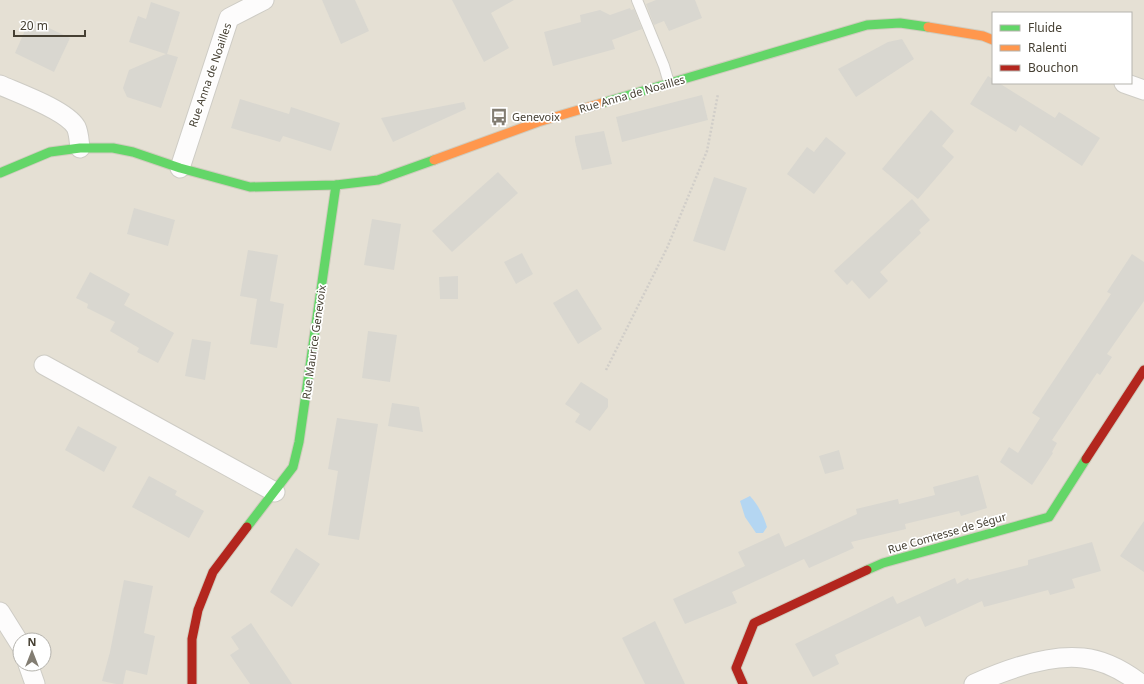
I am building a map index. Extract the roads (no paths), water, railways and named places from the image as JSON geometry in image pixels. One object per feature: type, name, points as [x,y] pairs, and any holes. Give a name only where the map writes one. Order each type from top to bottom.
[{"type":"street","name":"Rue Anna de Noailles","points":[[180,168],[229,18],[264,0]]},
{"type":"street","name":"Rue Anna de Noailles","points":[[0,173],[50,152],[80,148],[113,148],[133,152],[180,168],[250,187],[336,186],[378,180],[538,122],[867,25],[900,23],[983,36],[992,40]]},
{"type":"street","points":[[1127,84],[1144,90]]},
{"type":"street","points":[[0,85],[53,109],[68,118],[76,127],[80,148]]},
{"type":"street","name":"Rue Maurice Genevoix","points":[[192,684],[194,631],[198,610],[213,572],[293,467],[299,442],[336,186]]},
{"type":"street","points":[[44,365],[275,492]]},
{"type":"street","name":"Rue Comtesse de Ségur","points":[[743,684],[736,668],[754,623],[883,563],[1048,517],[1144,370]]},
{"type":"street","points":[[0,612],[12,632]]},
{"type":"street","points":[[974,684],[999,672],[1064,658],[1083,658],[1106,663],[1141,684]]},
{"type":"street","points":[[31,672],[35,684]]},
{"type":"lane","points":[[637,0],[664,66],[669,84]]},
{"type":"water","points":[[750,496],[758,507],[767,527],[763,533],[756,533],[745,517],[740,501]]},
{"type":"place","name":"Genevoix","points":[[499,117]]}]
